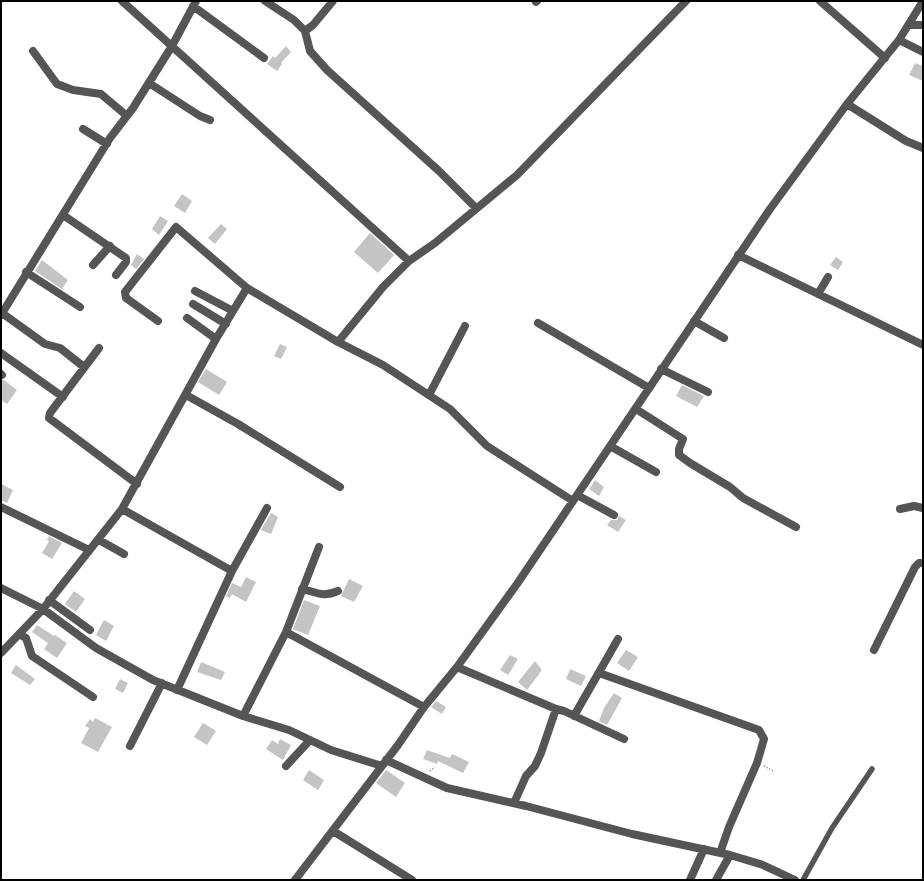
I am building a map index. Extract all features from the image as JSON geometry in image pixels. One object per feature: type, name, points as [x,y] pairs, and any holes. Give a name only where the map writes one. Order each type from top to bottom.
[{"type":"street","points":[[122,1],[409,261]]},
{"type":"street","points":[[265,1],[294,20],[305,31],[310,51],[326,70],[439,171],[476,208]]},
{"type":"street","points":[[305,31],[313,25],[333,1]]},
{"type":"street","points":[[338,342],[382,287],[409,261],[435,243],[517,175],[686,1]]},
{"type":"street","points":[[820,1],[885,58]]},
{"type":"street","points":[[295,880],[384,763],[424,707],[457,667],[517,584],[636,409],[661,369],[738,255],[847,104],[899,40],[923,1]]},
{"type":"street","points":[[84,367],[60,348],[45,344],[1,314],[107,144],[172,46],[194,3],[264,58]]},
{"type":"street","points":[[909,25],[923,25]]},
{"type":"street","points":[[899,40],[923,52]]},
{"type":"street","points":[[33,51],[57,84],[73,90],[101,94],[127,116]]},
{"type":"street","points":[[148,83],[196,114],[210,120]]},
{"type":"street","points":[[847,104],[906,141],[923,148]]},
{"type":"street","points":[[83,129],[107,144]]},
{"type":"street","points":[[63,215],[126,258],[126,262],[116,275]]},
{"type":"street","points":[[158,321],[126,298],[125,292],[176,227],[247,288],[338,342],[383,365],[429,395],[450,409],[487,446],[575,498],[614,515]]},
{"type":"street","points":[[93,264],[110,246]]},
{"type":"street","points":[[738,255],[923,345]]},
{"type":"street","points":[[26,272],[80,307]]},
{"type":"street","points":[[818,294],[828,277]]},
{"type":"street","points":[[1,653],[43,609],[122,509],[216,339],[247,288]]},
{"type":"street","points":[[195,291],[234,311]]},
{"type":"street","points":[[194,304],[226,324]]},
{"type":"street","points":[[187,318],[216,339]]},
{"type":"street","points":[[694,321],[724,338]]},
{"type":"street","points":[[538,323],[649,388]]},
{"type":"street","points":[[429,395],[465,326]]},
{"type":"street","points":[[99,348],[50,413],[49,420],[137,484]]},
{"type":"street","points":[[1,353],[63,397]]},
{"type":"street","points":[[661,369],[708,392]]},
{"type":"street","points":[[186,395],[238,424],[340,487]]},
{"type":"street","points":[[636,409],[683,439],[679,449],[679,455],[730,486],[743,498],[796,527]]},
{"type":"street","points":[[610,446],[656,472]]},
{"type":"street","points":[[900,509],[914,506],[923,508]]},
{"type":"street","points":[[1,507],[89,550]]},
{"type":"street","points":[[177,690],[232,571],[267,508]]},
{"type":"street","points":[[122,509],[232,571]]},
{"type":"street","points":[[99,540],[124,554]]},
{"type":"street","points":[[243,716],[286,632],[319,547]]},
{"type":"street","points":[[874,650],[915,567],[919,563],[923,563]]},
{"type":"street","points":[[1,588],[43,609],[96,648],[162,683],[243,716],[288,730],[331,750],[384,763],[447,788],[514,803],[632,834],[730,854],[763,865],[795,880]]},
{"type":"street","points":[[302,589],[321,595],[328,595],[338,591]]},
{"type":"street","points":[[49,600],[90,630]]},
{"type":"street","points":[[286,632],[424,707]]},
{"type":"street","points":[[19,634],[26,638],[32,656],[93,697]]},
{"type":"street","points":[[574,716],[618,639]]},
{"type":"street","points":[[457,667],[574,716],[624,739]]},
{"type":"street","points":[[599,673],[759,730],[763,734],[764,739],[757,763],[729,827],[720,853]]},
{"type":"street","points":[[130,746],[162,683]]},
{"type":"street","points":[[514,803],[526,776],[535,766],[556,709]]},
{"type":"street","points":[[286,766],[310,740]]},
{"type":"street","points":[[333,831],[412,880]]},
{"type":"street","points":[[690,880],[704,849]]},
{"type":"street","points":[[716,880],[730,854]]},
{"type":"lane","points":[[803,880],[832,828],[872,770]]},
{"type":"building","points":[[286,46],[291,52],[281,63],[282,64],[277,71],[267,64],[273,56],[275,58]]},
{"type":"building","points":[[915,63],[923,66],[923,81],[909,75]]},
{"type":"building","points":[[182,194],[192,201],[185,213],[174,206]]},
{"type":"building","points":[[160,216],[168,221],[159,235],[152,229]]},
{"type":"building","points":[[221,224],[227,229],[215,244],[208,238]]},
{"type":"building","points":[[370,233],[394,255],[378,273],[354,252]]},
{"type":"building","points":[[137,254],[144,259],[136,269],[131,265]]},
{"type":"building","points":[[836,257],[843,262],[838,270],[830,265]]},
{"type":"building","points":[[42,260],[68,280],[62,289],[35,271]]},
{"type":"building","points":[[280,344],[287,347],[281,359],[274,356]]},
{"type":"building","points":[[206,369],[227,382],[219,395],[198,382]]},
{"type":"building","points":[[1,380],[4,380],[17,390],[7,404],[1,400]]},
{"type":"building","points":[[682,385],[704,396],[697,407],[676,396]]},
{"type":"building","points":[[595,480],[604,487],[599,496],[589,489]]},
{"type":"building","points":[[1,484],[13,490],[7,503],[1,500]]},
{"type":"building","points":[[271,513],[278,517],[271,534],[261,530]]},
{"type":"building","points":[[619,516],[626,520],[618,532],[607,525],[611,520],[617,520]]},
{"type":"building","points":[[49,536],[62,543],[52,559],[42,553],[49,541],[47,540]]},
{"type":"building","points":[[246,577],[256,582],[246,602],[232,594],[230,598],[226,596],[232,583],[241,587]]},
{"type":"building","points":[[349,579],[363,586],[354,602],[341,596]]},
{"type":"building","points":[[74,591],[85,599],[76,612],[65,604]]},
{"type":"building","points":[[304,600],[320,606],[308,635],[293,629]]},
{"type":"building","points":[[104,620],[114,626],[106,641],[96,635]]},
{"type":"building","points":[[37,625],[67,643],[57,658],[44,649],[48,643],[32,632]]},
{"type":"building","points":[[626,650],[638,657],[629,671],[617,663]]},
{"type":"building","points":[[510,655],[518,659],[508,675],[500,670]]},
{"type":"building","points":[[535,661],[542,670],[527,690],[518,682]]},
{"type":"building","points":[[201,662],[225,672],[221,680],[197,672]]},
{"type":"building","points":[[16,665],[35,679],[30,685],[11,673]]},
{"type":"building","points":[[570,669],[586,676],[581,686],[566,679]]},
{"type":"building","points":[[120,679],[128,683],[123,693],[115,689]]},
{"type":"building","points":[[614,693],[622,698],[607,725],[599,721],[604,708]]},
{"type":"building","points":[[436,701],[446,707],[442,714],[431,707]]},
{"type":"building","points":[[95,718],[112,727],[98,752],[81,743],[89,728],[85,726],[90,719],[93,722]]},
{"type":"building","points":[[203,723],[216,731],[207,745],[194,737]]},
{"type":"building","points":[[280,739],[291,745],[283,760],[266,749],[272,740],[278,744]]},
{"type":"building","points":[[427,750],[450,758],[452,754],[469,762],[463,773],[438,761],[437,764],[423,759]]},
{"type":"building","points":[[309,770],[324,780],[318,790],[303,780]]},
{"type":"building","points":[[386,770],[405,783],[396,797],[376,783]]}]
